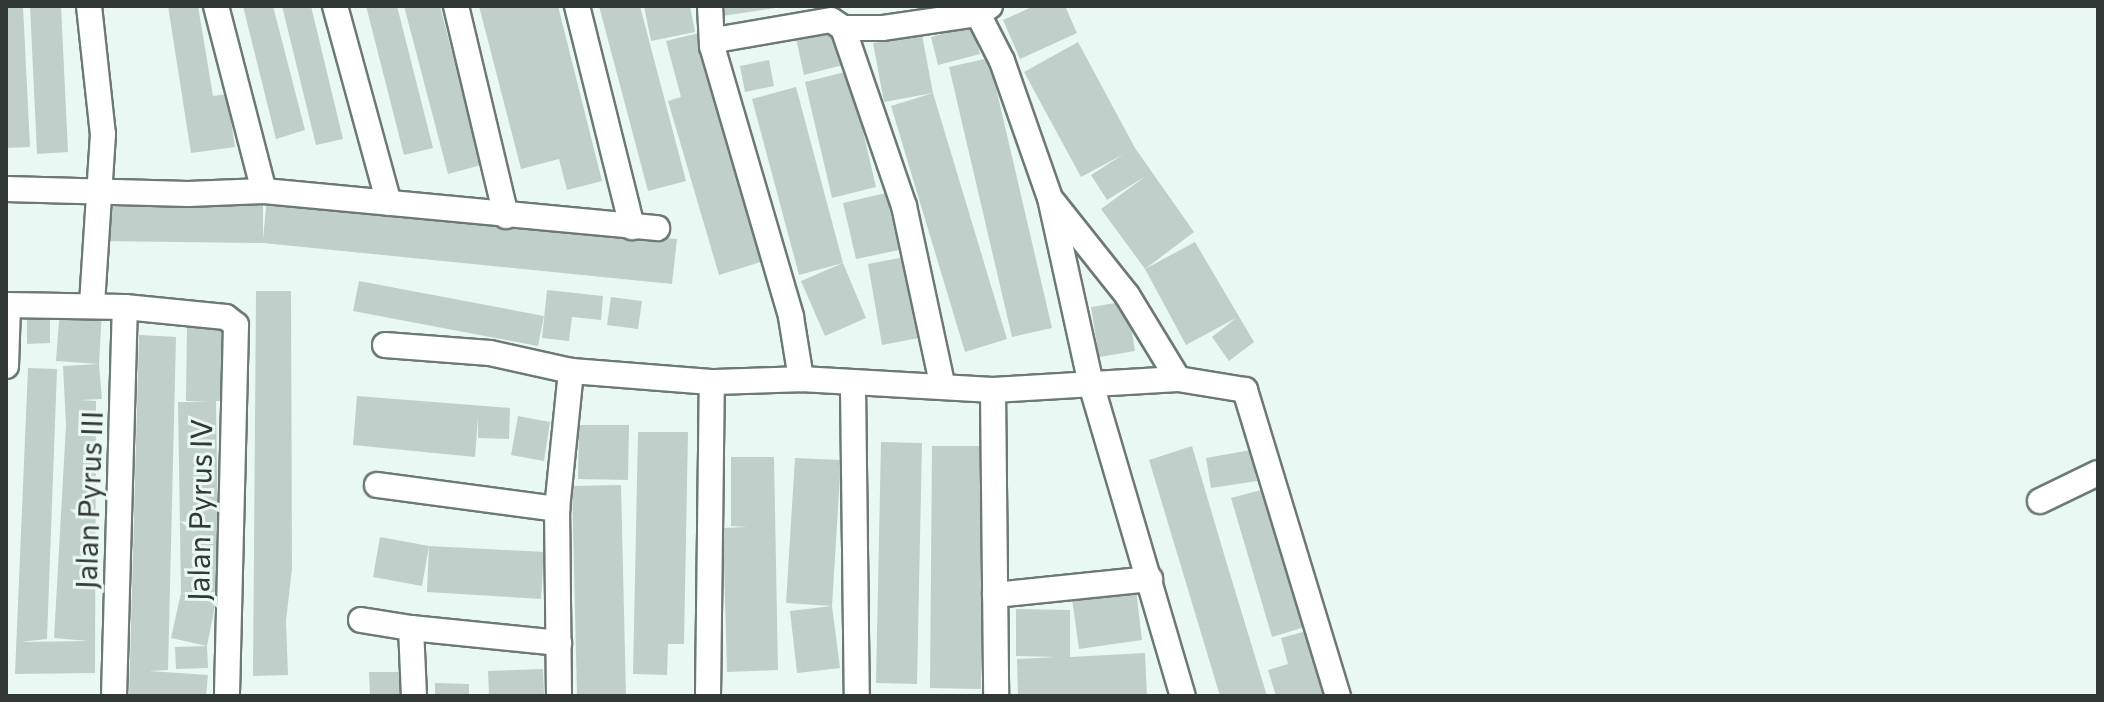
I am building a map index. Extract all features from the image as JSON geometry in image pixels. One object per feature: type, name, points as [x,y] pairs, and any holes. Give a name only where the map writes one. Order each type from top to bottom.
[{"type":"street","points":[[89,6],[103,134],[92,306]]},
{"type":"street","points":[[216,6],[264,191]]},
{"type":"street","points":[[335,6],[389,203]]},
{"type":"street","points":[[456,6],[506,216]]},
{"type":"street","points":[[6,189],[264,191],[644,228],[577,6]]},
{"type":"street","points":[[710,6],[712,46],[791,317],[801,379]]},
{"type":"street","points":[[712,46],[721,39],[831,20],[843,28],[882,28],[984,10],[1050,198],[1091,384],[1183,696]]},
{"type":"street","points":[[843,28],[904,206],[942,383]]},
{"type":"street","points":[[1050,198],[1127,295],[1178,379]]},
{"type":"street","points":[[6,366],[7,305],[125,307]]},
{"type":"street","name":"Jalan Pyrus IV","points":[[125,307],[226,317],[236,325],[227,696]]},
{"type":"street","name":"Jalan Pyrus III","points":[[114,696],[125,307]]},
{"type":"street","points":[[385,345],[490,353],[571,371],[712,382],[801,379],[853,385],[942,383],[993,390],[1178,379],[1234,385],[1251,401],[1338,696]]},
{"type":"street","points":[[559,696],[557,509],[571,371]]},
{"type":"street","points":[[708,696],[712,382]]},
{"type":"street","points":[[853,385],[857,696]]},
{"type":"street","points":[[993,390],[996,696]]},
{"type":"street","points":[[2040,501],[2098,473]]},
{"type":"street","points":[[377,485],[557,509]]},
{"type":"street","points":[[995,595],[1150,579]]},
{"type":"street","points":[[361,620],[559,643]]},
{"type":"street","points":[[411,628],[414,696]]},
{"type":"building","points":[[6,6],[23,6],[30,147],[6,148]]},
{"type":"building","points":[[30,6],[61,6],[68,152],[37,154]]},
{"type":"building","points":[[168,6],[198,6],[213,96],[227,94],[235,147],[191,153]]},
{"type":"building","points":[[243,6],[273,6],[305,130],[276,139]]},
{"type":"building","points":[[282,6],[311,6],[343,139],[316,145]]},
{"type":"building","points":[[366,6],[397,6],[433,148],[404,155]]},
{"type":"building","points":[[404,6],[440,6],[481,165],[448,174]]},
{"type":"building","points":[[479,6],[558,6],[602,181],[567,190],[559,159],[521,169]]},
{"type":"building","points":[[599,6],[640,6],[686,181],[648,191]]},
{"type":"building","points":[[644,6],[690,6],[695,32],[651,41]]},
{"type":"building","points":[[721,6],[775,6],[775,8],[722,16]]},
{"type":"building","points":[[1034,6],[1065,6],[1077,33],[1020,59],[1003,20]]},
{"type":"building","points":[[833,20],[843,65],[804,75],[794,29]]},
{"type":"building","points":[[972,26],[980,54],[938,65],[931,37]]},
{"type":"building","points":[[699,33],[764,261],[719,275],[668,101],[681,97],[666,41]]},
{"type":"building","points":[[922,35],[933,93],[884,102],[873,43]]},
{"type":"building","points":[[1078,42],[1135,148],[1194,232],[1145,269],[1101,209],[1146,176],[1107,200],[1091,175],[1124,154],[1081,177],[1024,72]]},
{"type":"building","points":[[989,58],[1052,328],[1012,337],[949,67]]},
{"type":"building","points":[[769,60],[774,86],[745,92],[740,66]]},
{"type":"building","points":[[849,71],[876,187],[832,198],[805,82]]},
{"type":"building","points":[[796,87],[843,263],[799,275],[752,99]]},
{"type":"building","points":[[933,93],[1007,339],[965,352],[891,106]]},
{"type":"building","points":[[886,193],[899,250],[856,259],[843,203]]},
{"type":"building","points":[[267,198],[677,239],[672,284],[263,243],[98,241],[98,201],[263,202],[263,239]]},
{"type":"building","points":[[1195,242],[1254,342],[1229,361],[1212,337],[1236,318],[1186,345],[1145,269]]},
{"type":"building","points":[[905,257],[919,338],[882,345],[868,264]]},
{"type":"building","points":[[843,263],[866,318],[825,336],[801,281]]},
{"type":"building","points":[[359,281],[544,316],[538,346],[353,311]]},
{"type":"building","points":[[547,290],[603,296],[601,320],[572,317],[569,341],[542,338]]},
{"type":"building","points":[[256,291],[291,291],[292,568],[286,621],[288,675],[253,676]]},
{"type":"building","points":[[611,297],[642,301],[638,329],[607,325]]},
{"type":"building","points":[[1127,301],[1135,351],[1099,357],[1091,307]]},
{"type":"building","points":[[60,308],[102,310],[99,364],[56,361]]},
{"type":"building","points":[[27,310],[50,310],[50,343],[27,344]]},
{"type":"building","points":[[187,323],[229,324],[228,401],[216,401],[219,592],[181,593],[178,402],[209,402],[186,401]]},
{"type":"building","points":[[139,335],[176,337],[168,670],[149,671],[208,675],[206,696],[129,696]]},
{"type":"building","points":[[99,364],[102,399],[81,400],[96,401],[95,673],[15,674],[28,368],[57,369],[47,639],[20,642],[88,641],[54,638],[66,425],[63,366]]},
{"type":"building","points":[[357,396],[510,408],[509,439],[478,438],[478,417],[475,457],[353,445]]},
{"type":"building","points":[[518,416],[550,422],[544,461],[511,455]]},
{"type":"building","points":[[579,425],[629,425],[628,480],[578,479]]},
{"type":"building","points":[[638,432],[688,432],[684,644],[668,644],[667,675],[633,674]]},
{"type":"building","points":[[881,442],[922,443],[917,684],[876,683]]},
{"type":"building","points":[[932,446],[984,446],[981,689],[930,688]]},
{"type":"building","points":[[1192,446],[1267,696],[1220,696],[1149,460]]},
{"type":"building","points":[[1251,450],[1257,481],[1211,488],[1206,458]]},
{"type":"building","points":[[731,457],[774,457],[778,670],[727,672],[723,528],[747,527],[731,526]]},
{"type":"building","points":[[795,458],[841,460],[832,606],[786,603]]},
{"type":"building","points":[[621,485],[626,696],[577,696],[572,486]]},
{"type":"building","points":[[1261,490],[1305,627],[1272,637],[1231,498]]},
{"type":"building","points":[[380,537],[429,546],[422,586],[373,577]]},
{"type":"building","points":[[429,546],[544,552],[541,599],[427,592]]},
{"type":"building","points":[[1136,590],[1142,640],[1079,649],[1072,599]]},
{"type":"building","points":[[181,593],[216,601],[207,646],[171,638]]},
{"type":"building","points":[[832,606],[840,668],[797,673],[790,611]]},
{"type":"building","points":[[1016,609],[1070,610],[1070,657],[1145,653],[1147,696],[1018,696],[1017,659],[1056,657],[1016,656]]},
{"type":"building","points":[[1306,631],[1323,696],[1276,696],[1268,670],[1288,664],[1281,638]]},
{"type":"building","points":[[207,646],[208,668],[176,669],[175,647]]},
{"type":"building","points":[[543,669],[544,694],[489,696],[488,671]]},
{"type":"building","points":[[369,672],[402,672],[403,696],[370,696]]},
{"type":"building","points":[[435,683],[469,684],[469,696],[435,696]]}]
